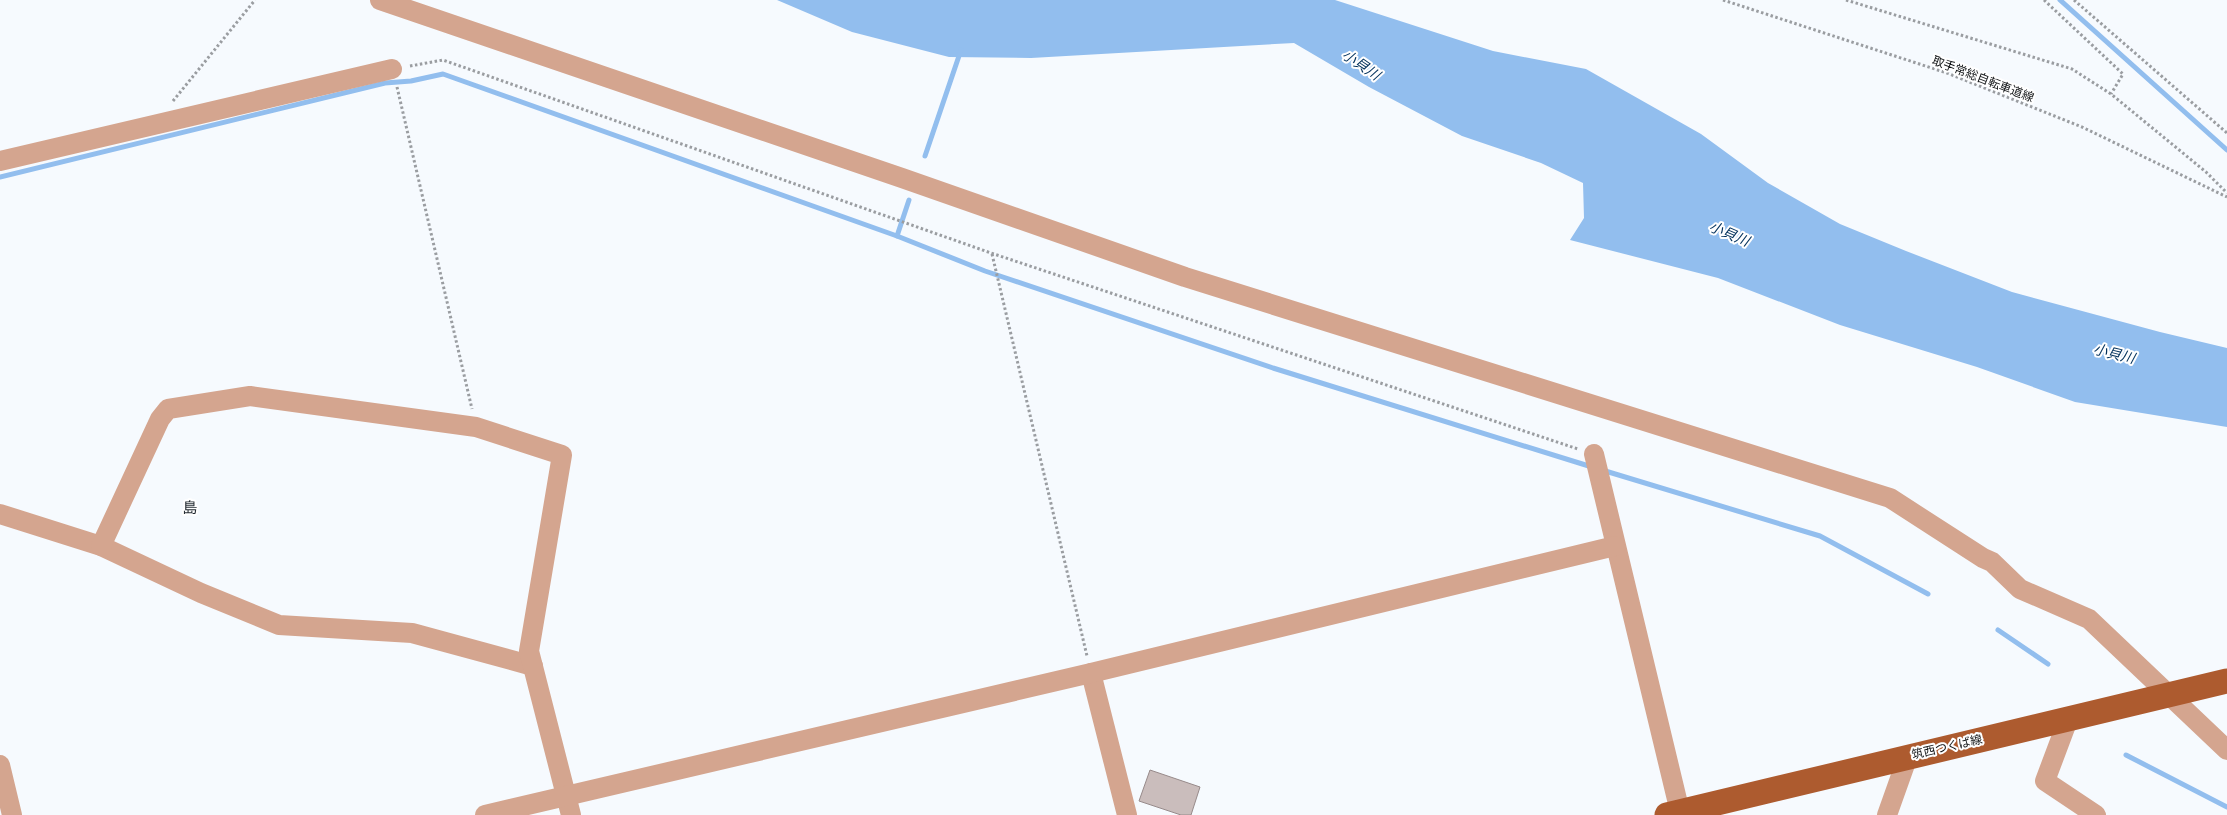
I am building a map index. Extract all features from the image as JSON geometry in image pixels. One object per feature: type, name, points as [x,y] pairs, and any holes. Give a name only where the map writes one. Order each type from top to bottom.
[{"type":"main road","name":"筑西つくば線","points":[[1674,814],[2069,717],[2227,681]]},
{"type":"street","points":[[380,0],[1186,277],[1890,498],[1992,562],[2020,589],[2089,619],[2227,750]]},
{"type":"street","points":[[0,161],[155,123],[392,69]]},
{"type":"street","points":[[101,546],[160,419],[168,409],[250,396],[476,427],[562,455],[529,651],[571,815]]},
{"type":"street","points":[[1597,464],[1674,814]]},
{"type":"street","points":[[0,514],[101,546],[201,593],[279,625],[412,633],[533,666]]},
{"type":"street","points":[[485,815],[1091,673],[1615,546]]},
{"type":"street","points":[[1091,673],[1127,815]]},
{"type":"street","points":[[2069,717],[2046,781],[2096,815]]},
{"type":"street","points":[[2202,726],[2207,719],[2227,733]]},
{"type":"street","points":[[1887,815],[1908,756]]},
{"type":"street","points":[[0,765],[12,815]]},
{"type":"path","points":[[155,123],[255,0]]},
{"type":"path","name":"取手常総自転車道線","points":[[1723,0],[1947,73],[2082,127],[2227,195]]},
{"type":"path","points":[[1846,0],[2072,69],[2111,94],[2206,172],[2227,195]]},
{"type":"path","points":[[2044,0],[2123,74],[2111,94]]},
{"type":"path","points":[[2074,0],[2227,133]]},
{"type":"path","points":[[392,69],[443,60],[1597,464]]},
{"type":"path","points":[[398,91],[476,427]]},
{"type":"path","points":[[992,253],[1091,673]]},
{"type":"water","name":"小貝川","points":[[777,0],[1335,0],[1493,51],[1586,69],[1701,134],[1768,183],[1840,224],[2012,292],[2227,348],[2227,427],[2075,402],[1977,367],[1840,325],[1718,278],[1570,240],[1584,218],[1583,183],[1541,163],[1462,136],[1369,87],[1294,43],[1031,58],[949,57],[852,32]]},
{"type":"building","points":[[1150,770],[1200,787],[1191,815],[1181,815],[1139,801]]},
{"type":"waterway","points":[[2060,0],[2227,150]]},
{"type":"waterway","points":[[925,156],[961,50]]},
{"type":"waterway","points":[[0,177],[385,83],[411,81],[443,74],[897,236],[985,271],[1273,368],[1592,467]]},
{"type":"waterway","points":[[897,236],[909,200]]},
{"type":"waterway","points":[[1602,470],[1820,536],[1928,594]]},
{"type":"waterway","points":[[1998,630],[2048,664]]},
{"type":"waterway","points":[[2126,755],[2227,807]]},
{"type":"district","name":"島","points":[[190,508]]}]
